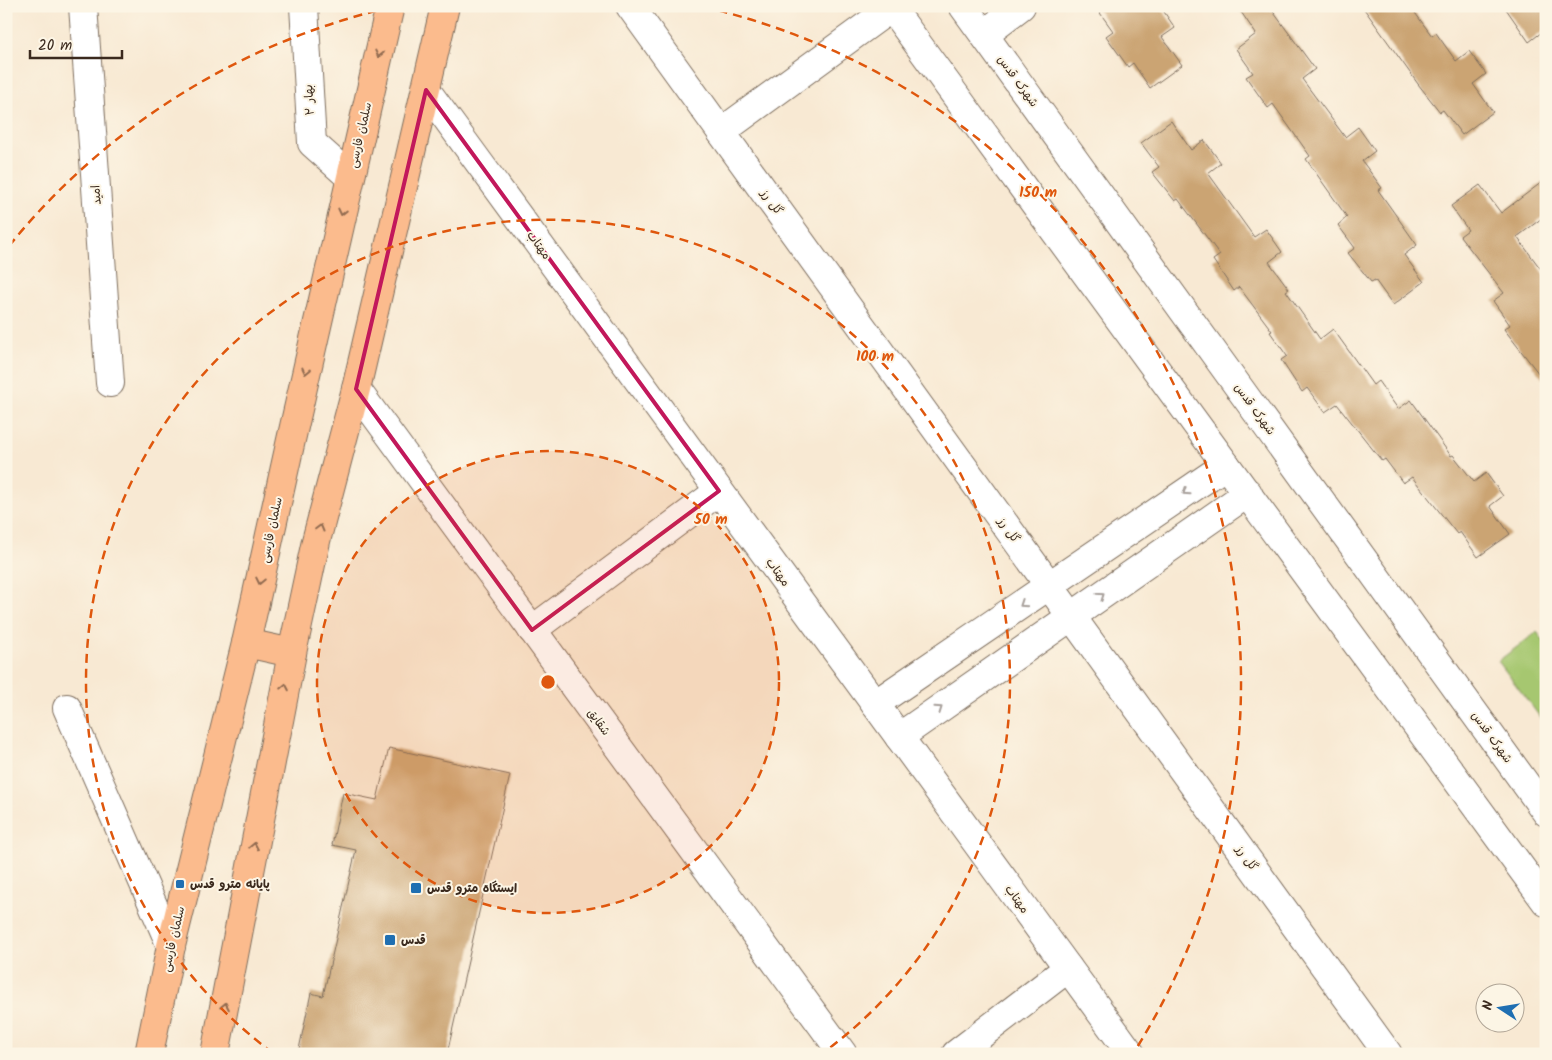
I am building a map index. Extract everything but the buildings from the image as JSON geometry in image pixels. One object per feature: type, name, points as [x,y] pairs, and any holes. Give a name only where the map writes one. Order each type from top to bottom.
[{"type":"main road","name":"سلمان فارسی","points":[[149,1054],[171,946],[246,643],[390,6]]},
{"type":"main road","points":[[215,1054],[292,653],[316,541],[356,389],[445,6]]},
{"type":"main road","points":[[246,643],[292,653]]},
{"type":"street","name":"امید","points":[[83,6],[110,383]]},
{"type":"street","name":"بهار ۲","points":[[304,6],[312,143],[350,177]]},
{"type":"street","name":"گل رز","points":[[630,6],[1388,1054]]},
{"type":"street","name":"شهرک قدس","points":[[963,6],[1546,812]]},
{"type":"street","points":[[984,34],[1021,6]]},
{"type":"street","points":[[721,132],[891,7],[1546,902]]},
{"type":"street","name":"مهتاب","points":[[426,90],[1131,1054]]},
{"type":"street","name":"شقايق","points":[[356,389],[843,1054]]},
{"type":"street","points":[[875,704],[1226,465]]},
{"type":"street","points":[[532,630],[719,491]]},
{"type":"street","points":[[899,737],[1248,493]]},
{"type":"street","points":[[67,708],[171,946]]},
{"type":"street","points":[[956,1054],[1068,968]]},
{"type":"highlighted area","points":[[426,90],[719,491],[532,630],[356,389]]},
{"type":"green space","points":[[1537,632],[1546,644],[1546,725],[1498,661]]},
{"type":"place","name":"پایانه مترو قدس","points":[[180,884]]},
{"type":"place","name":"ایستگاه مترو قدس","points":[[416,888]]},
{"type":"place","name":"قدس","points":[[390,940]]}]
